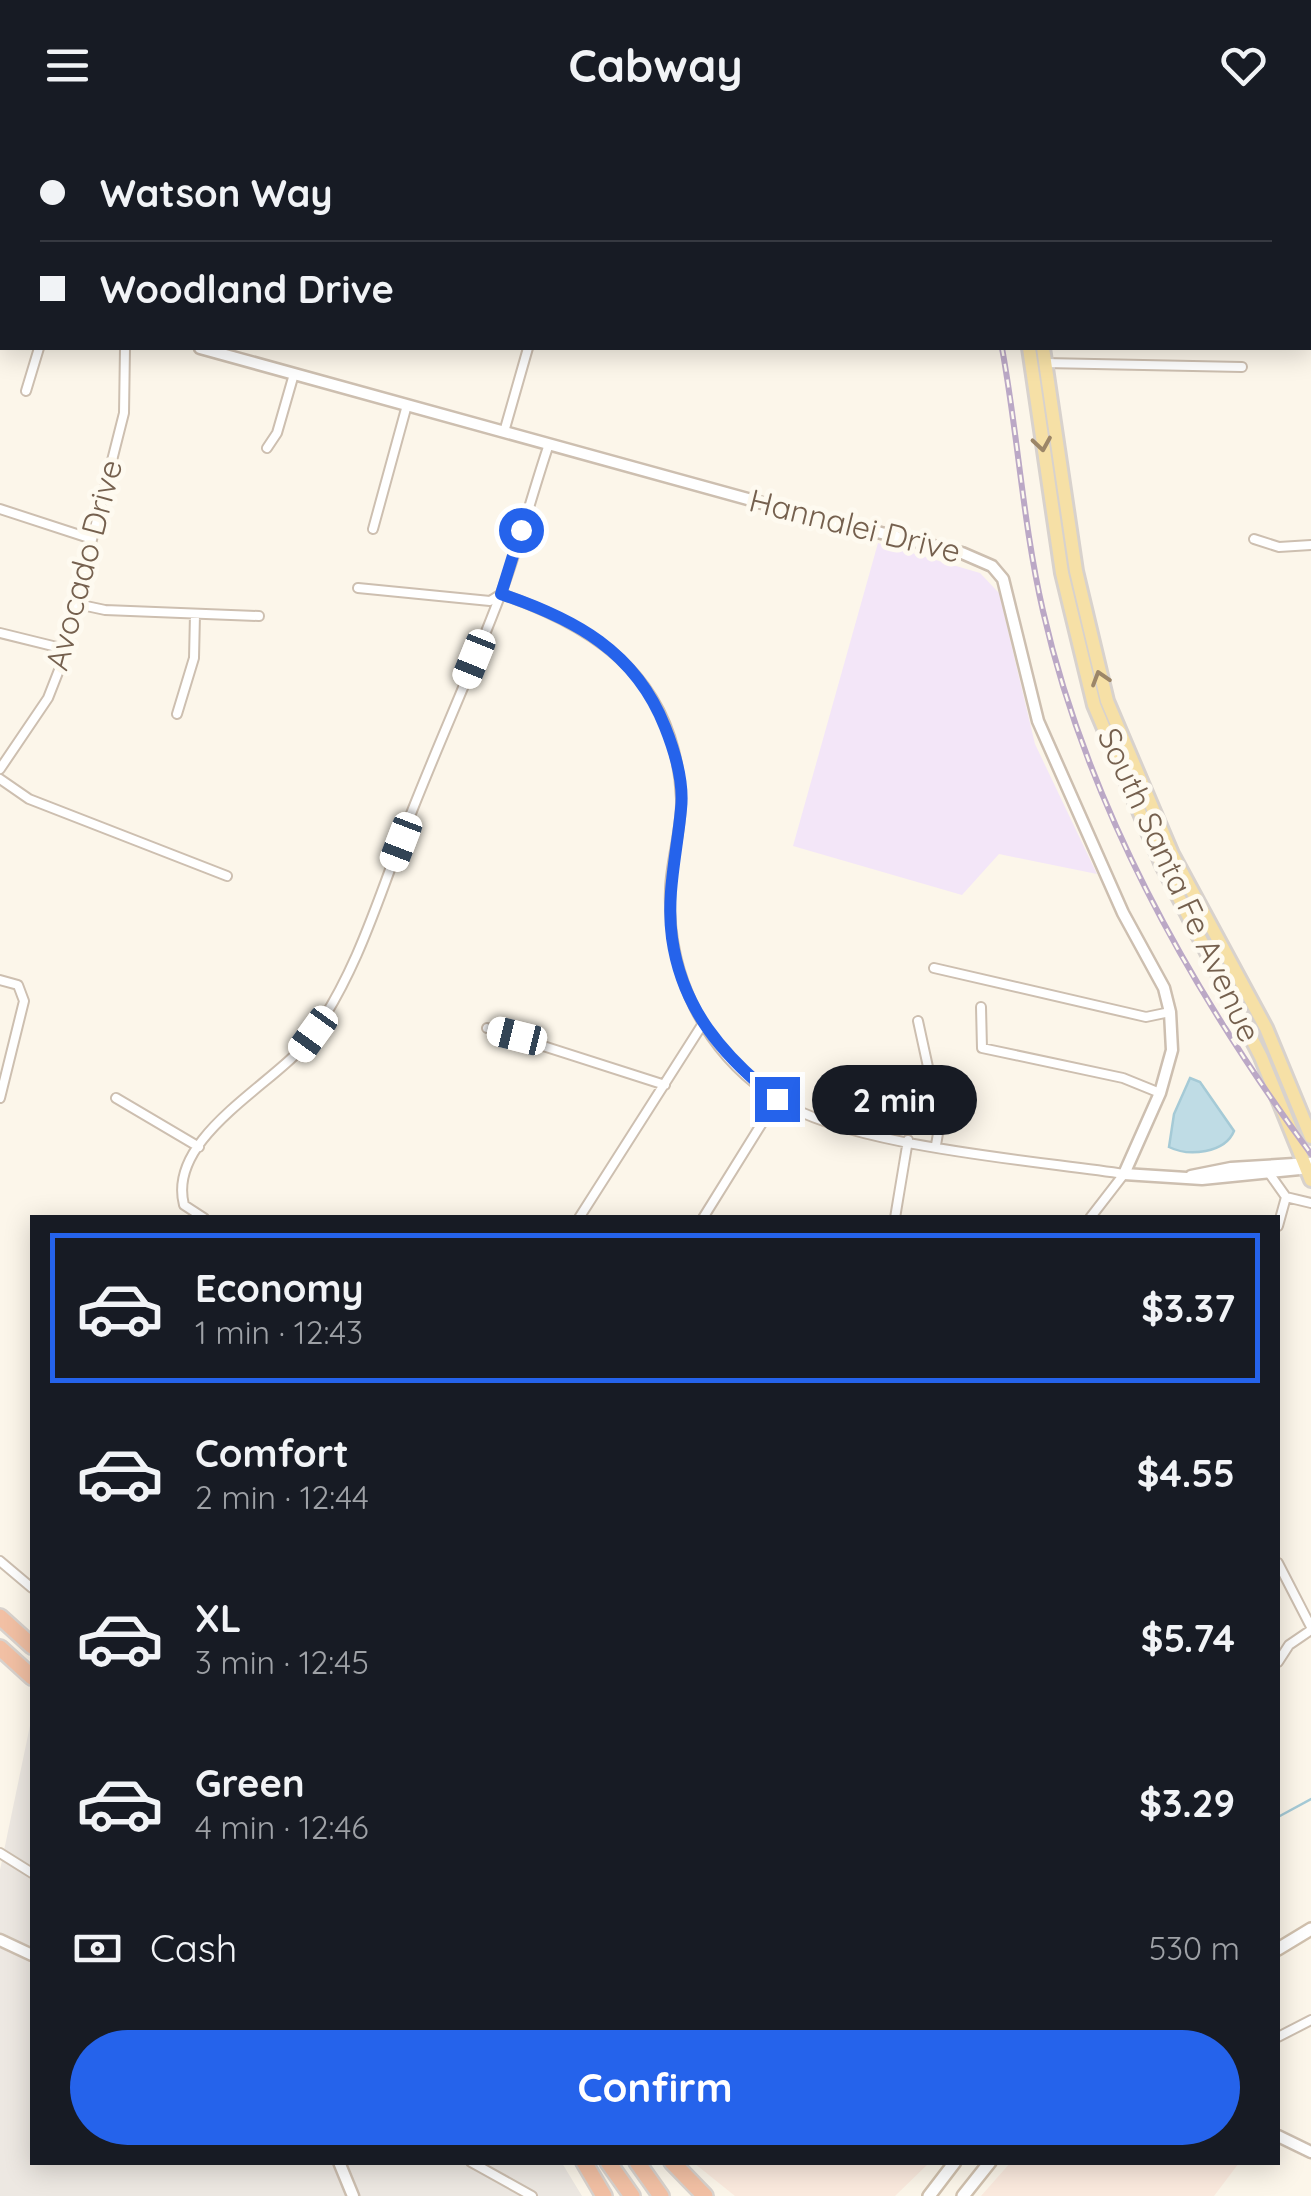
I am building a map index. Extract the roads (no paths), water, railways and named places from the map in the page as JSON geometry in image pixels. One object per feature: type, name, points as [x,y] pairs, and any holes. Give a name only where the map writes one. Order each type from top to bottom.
[{"type":"highway","points":[[0,1616],[30,1644]]},
{"type":"highway","points":[[0,1648],[30,1674]]},
{"type":"highway","points":[[586,2165],[604,2196]]},
{"type":"highway","points":[[610,2165],[632,2196]]},
{"type":"highway","points":[[639,2165],[661,2196]]},
{"type":"highway","points":[[675,2165],[706,2196]]},
{"type":"main road","name":"South Santa Fe Avenue","points":[[1029,350],[1062,573],[1084,674],[1162,864],[1226,988],[1294,1130],[1308,1168]]},
{"type":"main road","name":"South Santa Fe Avenue","points":[[1043,350],[1076,571],[1107,701],[1174,859],[1266,1028],[1311,1137]]},
{"type":"main road","points":[[1226,988],[1254,1018],[1311,1148]]},
{"type":"main road","points":[[1280,1949],[1311,1929]]},
{"type":"main road","points":[[929,2196],[953,2165]]},
{"type":"main road","points":[[963,2196],[988,2165]]},
{"type":"street","points":[[26,391],[37,350]]},
{"type":"street","name":"Avocado Drive","points":[[0,769],[48,698],[64,650],[124,414],[125,350]]},
{"type":"street","name":"Hannalei Drive","points":[[207,350],[962,553],[992,566],[1003,578],[1038,722],[1118,904],[1164,988],[1170,1012],[1172,1050],[1160,1093],[1124,1174]]},
{"type":"street","points":[[504,432],[527,350]]},
{"type":"street","points":[[1045,363],[1242,367]]},
{"type":"street","points":[[267,448],[277,434],[294,374]]},
{"type":"street","points":[[373,529],[407,405]]},
{"type":"street","points":[[199,1215],[184,1205],[180,1192],[199,1147],[242,1098],[300,1052],[347,980],[501,594],[549,444]]},
{"type":"street","points":[[0,509],[92,540]]},
{"type":"street","points":[[1254,539],[1278,548],[1311,544]]},
{"type":"street","points":[[358,588],[490,601],[501,594]]},
{"type":"street","points":[[501,594],[576,623],[607,644],[641,678],[657,706],[673,747],[681,794],[670,887],[672,938],[681,977],[702,1025],[732,1064],[777,1099],[814,1118],[908,1140],[1124,1174],[1269,1174],[1308,1168]]},
{"type":"street","points":[[77,604],[105,610],[259,616]]},
{"type":"street","points":[[177,714],[194,658],[195,614]]},
{"type":"street","points":[[0,633],[64,650]]},
{"type":"street","points":[[0,745],[13,749]]},
{"type":"street","points":[[0,778],[30,799],[227,876]]},
{"type":"street","points":[[934,968],[1146,1017],[1170,1012]]},
{"type":"street","points":[[0,980],[18,984],[24,1001],[0,1098]]},
{"type":"street","points":[[981,1007],[982,1048],[1123,1078],[1160,1093]]},
{"type":"street","points":[[918,1021],[940,1122],[936,1145]]},
{"type":"street","points":[[581,1215],[702,1025]]},
{"type":"street","points":[[487,1028],[665,1084]]},
{"type":"street","points":[[116,1098],[199,1147]]},
{"type":"street","points":[[705,1215],[777,1099]]},
{"type":"street","points":[[896,1215],[908,1140]]},
{"type":"street","points":[[1192,1176],[1308,1168]]},
{"type":"street","points":[[1092,1215],[1124,1174]]},
{"type":"street","points":[[1269,1174],[1286,1197],[1311,1203]]},
{"type":"street","points":[[1280,1219],[1286,1197]]},
{"type":"street","points":[[0,1561],[30,1586]]},
{"type":"street","points":[[1280,1567],[1311,1628],[1289,1645],[1280,1659]]},
{"type":"street","points":[[1,1848],[30,1871]]},
{"type":"street","points":[[0,1940],[30,1954]]},
{"type":"street","points":[[1280,2036],[1311,2020]]},
{"type":"street","points":[[1280,2137],[1311,2152]]},
{"type":"street","points":[[340,2165],[353,2196]]},
{"type":"street","points":[[476,2165],[532,2196]]},
{"type":"water","points":[[1190,1078],[1200,1082],[1234,1131],[1223,1144],[1206,1151],[1186,1152],[1169,1147],[1174,1114]]},
{"type":"waterway","points":[[1280,1816],[1311,1799]]},
{"type":"railway","points":[[1002,350],[1036,579],[1063,685],[1087,757],[1149,896],[1186,963],[1225,1029],[1311,1154]]}]
